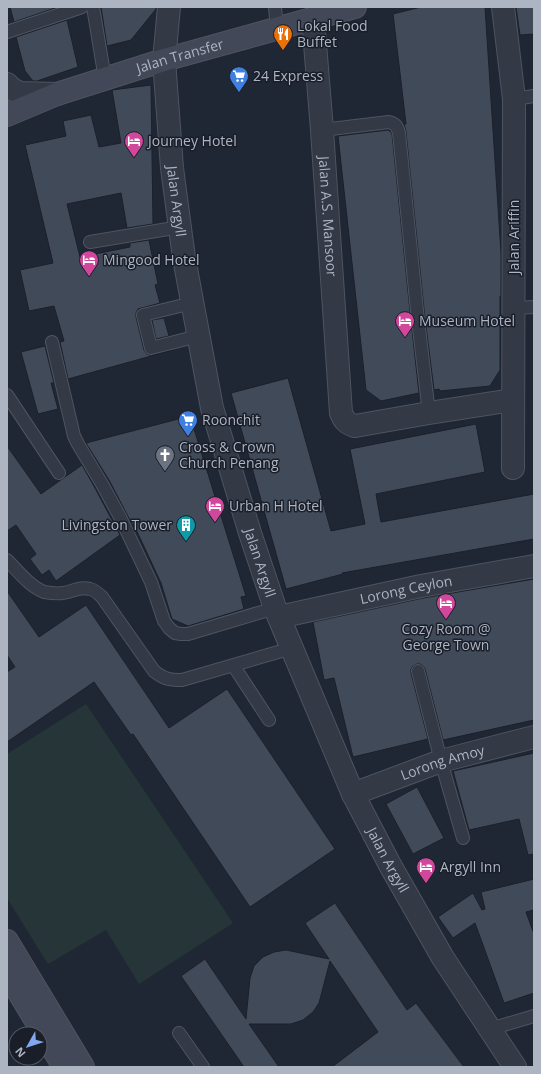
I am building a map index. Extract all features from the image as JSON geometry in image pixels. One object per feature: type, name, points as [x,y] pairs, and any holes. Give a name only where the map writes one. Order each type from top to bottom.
[{"type":"main road","name":"Jalan Transfer","points":[[7,115],[56,94],[164,60],[355,7]]},
{"type":"main road","points":[[7,942],[83,1067]]},
{"type":"main road","points":[[7,973],[64,1067]]},
{"type":"street","name":"Jalan Argyll","points":[[169,7],[164,60],[172,168],[184,258],[212,408],[250,533],[277,613],[352,794],[390,865],[443,958],[515,1067]]},
{"type":"street","name":"Jalan Ariffin","points":[[504,7],[524,98],[524,307],[513,400],[513,468]]},
{"type":"street","name":"Jalan A.S. Mansoor","points":[[313,19],[343,416],[349,424],[355,426],[513,400]]},
{"type":"street","points":[[7,84],[20,93],[56,94]]},
{"type":"street","name":"Lorong Ceylon","points":[[277,613],[534,566]]},
{"type":"street","name":"Lorong Amoy","points":[[352,794],[441,761],[534,737]]},
{"type":"lane","points":[[7,32],[82,7]]},
{"type":"lane","points":[[92,7],[105,79]]},
{"type":"lane","points":[[275,7],[277,29]]},
{"type":"lane","points":[[322,130],[389,122],[394,123],[398,127],[429,413]]},
{"type":"lane","points":[[90,242],[180,227]]},
{"type":"lane","points":[[192,303],[142,315],[151,348],[198,336]]},
{"type":"lane","points":[[52,342],[74,436],[120,517],[151,582],[164,621],[169,628],[175,633],[188,634],[277,613]]},
{"type":"lane","points":[[7,395],[59,473]]},
{"type":"lane","points":[[7,560],[24,578],[43,591],[62,594],[89,588],[96,592],[102,597],[147,663],[161,677],[171,680],[182,680],[292,648]]},
{"type":"lane","points":[[233,665],[269,720]]},
{"type":"lane","points":[[418,671],[441,761],[463,838]]},
{"type":"lane","points":[[490,1029],[534,1016]]},
{"type":"lane","points":[[179,1033],[203,1067]]},
{"type":"shaded area","points":[[86,704],[233,923],[139,984],[106,930],[48,964],[7,898],[7,754]]},
{"type":"building","points":[[10,7],[58,7],[14,22]]},
{"type":"building","points":[[101,7],[156,7],[156,9],[131,40],[107,46]]},
{"type":"building","points":[[421,7],[485,7],[501,253],[500,370],[490,386],[440,391],[439,389],[434,390],[425,319],[404,124],[406,124],[393,14]]},
{"type":"building","points":[[516,7],[534,7],[534,34],[520,35]]},
{"type":"building","points":[[67,20],[78,67],[33,81],[25,71],[16,37]]},
{"type":"building","points":[[151,85],[153,224],[127,228],[121,193],[67,204],[80,257],[130,247],[130,243],[149,240],[158,284],[155,285],[160,303],[138,309],[136,317],[146,353],[153,355],[173,350],[68,379],[60,342],[64,341],[54,306],[29,311],[20,270],[53,263],[25,145],[66,136],[63,121],[91,115],[99,147],[121,143],[112,90]]},
{"type":"building","points":[[388,130],[392,134],[419,393],[381,401],[366,390],[338,136]]},
{"type":"building","points":[[164,318],[169,336],[156,339],[152,320]]},
{"type":"building","points":[[45,346],[54,383],[51,383],[58,409],[38,414],[21,352]]},
{"type":"building","points":[[288,378],[331,531],[365,524],[350,449],[476,424],[485,472],[376,494],[381,522],[534,494],[534,539],[342,573],[343,574],[286,589],[231,393]]},
{"type":"building","name":"Livingston Tower","points":[[190,416],[246,596],[241,597],[244,609],[188,626],[172,619],[161,583],[134,525],[133,526],[109,480],[86,443]]},
{"type":"building","points":[[7,446],[41,494],[82,465],[120,535],[56,581],[49,570],[42,575],[30,559],[36,554],[16,525],[7,531]]},
{"type":"building","points":[[534,579],[534,720],[443,740],[425,669],[420,664],[417,664],[411,669],[411,673],[428,739],[353,757],[334,678],[324,680],[313,622],[423,598]]},
{"type":"building","points":[[7,591],[39,637],[86,605],[169,728],[227,689],[335,849],[250,907],[133,734],[131,735],[94,682],[7,742],[7,672],[15,667],[7,655]]},
{"type":"building","points":[[534,753],[534,854],[528,855],[519,819],[469,830],[453,771]]},
{"type":"building","points":[[417,787],[444,838],[413,854],[386,804]]},
{"type":"building","points":[[534,879],[534,910],[526,912],[534,934],[534,993],[504,1003],[475,923],[453,938],[438,917],[473,893],[482,910],[485,909],[481,892]]},
{"type":"building","points":[[335,903],[407,1010],[416,1003],[464,1067],[332,1067],[378,1032],[330,961],[319,1003],[313,1012],[303,1020],[291,1024],[249,1024],[279,1067],[244,1067],[181,976],[205,959],[246,1019],[250,978],[254,966],[263,957],[274,952],[286,950],[329,959],[305,923]]},
{"type":"place","name":"Lokal Food Buffet","points":[[283,51]]},
{"type":"place","name":"24 Express","points":[[239,93]]},
{"type":"place","name":"Journey Hotel","points":[[134,158]]},
{"type":"place","name":"Mingood Hotel","points":[[89,277]]},
{"type":"place","name":"Museum Hotel","points":[[405,338]]},
{"type":"place","name":"Roonchit","points":[[188,437]]},
{"type":"place","name":"Cross & Crown Church Penang","points":[[165,472]]},
{"type":"place","name":"Urban H Hotel","points":[[215,523]]},
{"type":"place","name":"Livingston Tower","points":[[186,542]]},
{"type":"place","name":"Cozy Room @ George Town","points":[[446,620]]},
{"type":"place","name":"Argyll Inn","points":[[426,884]]}]
